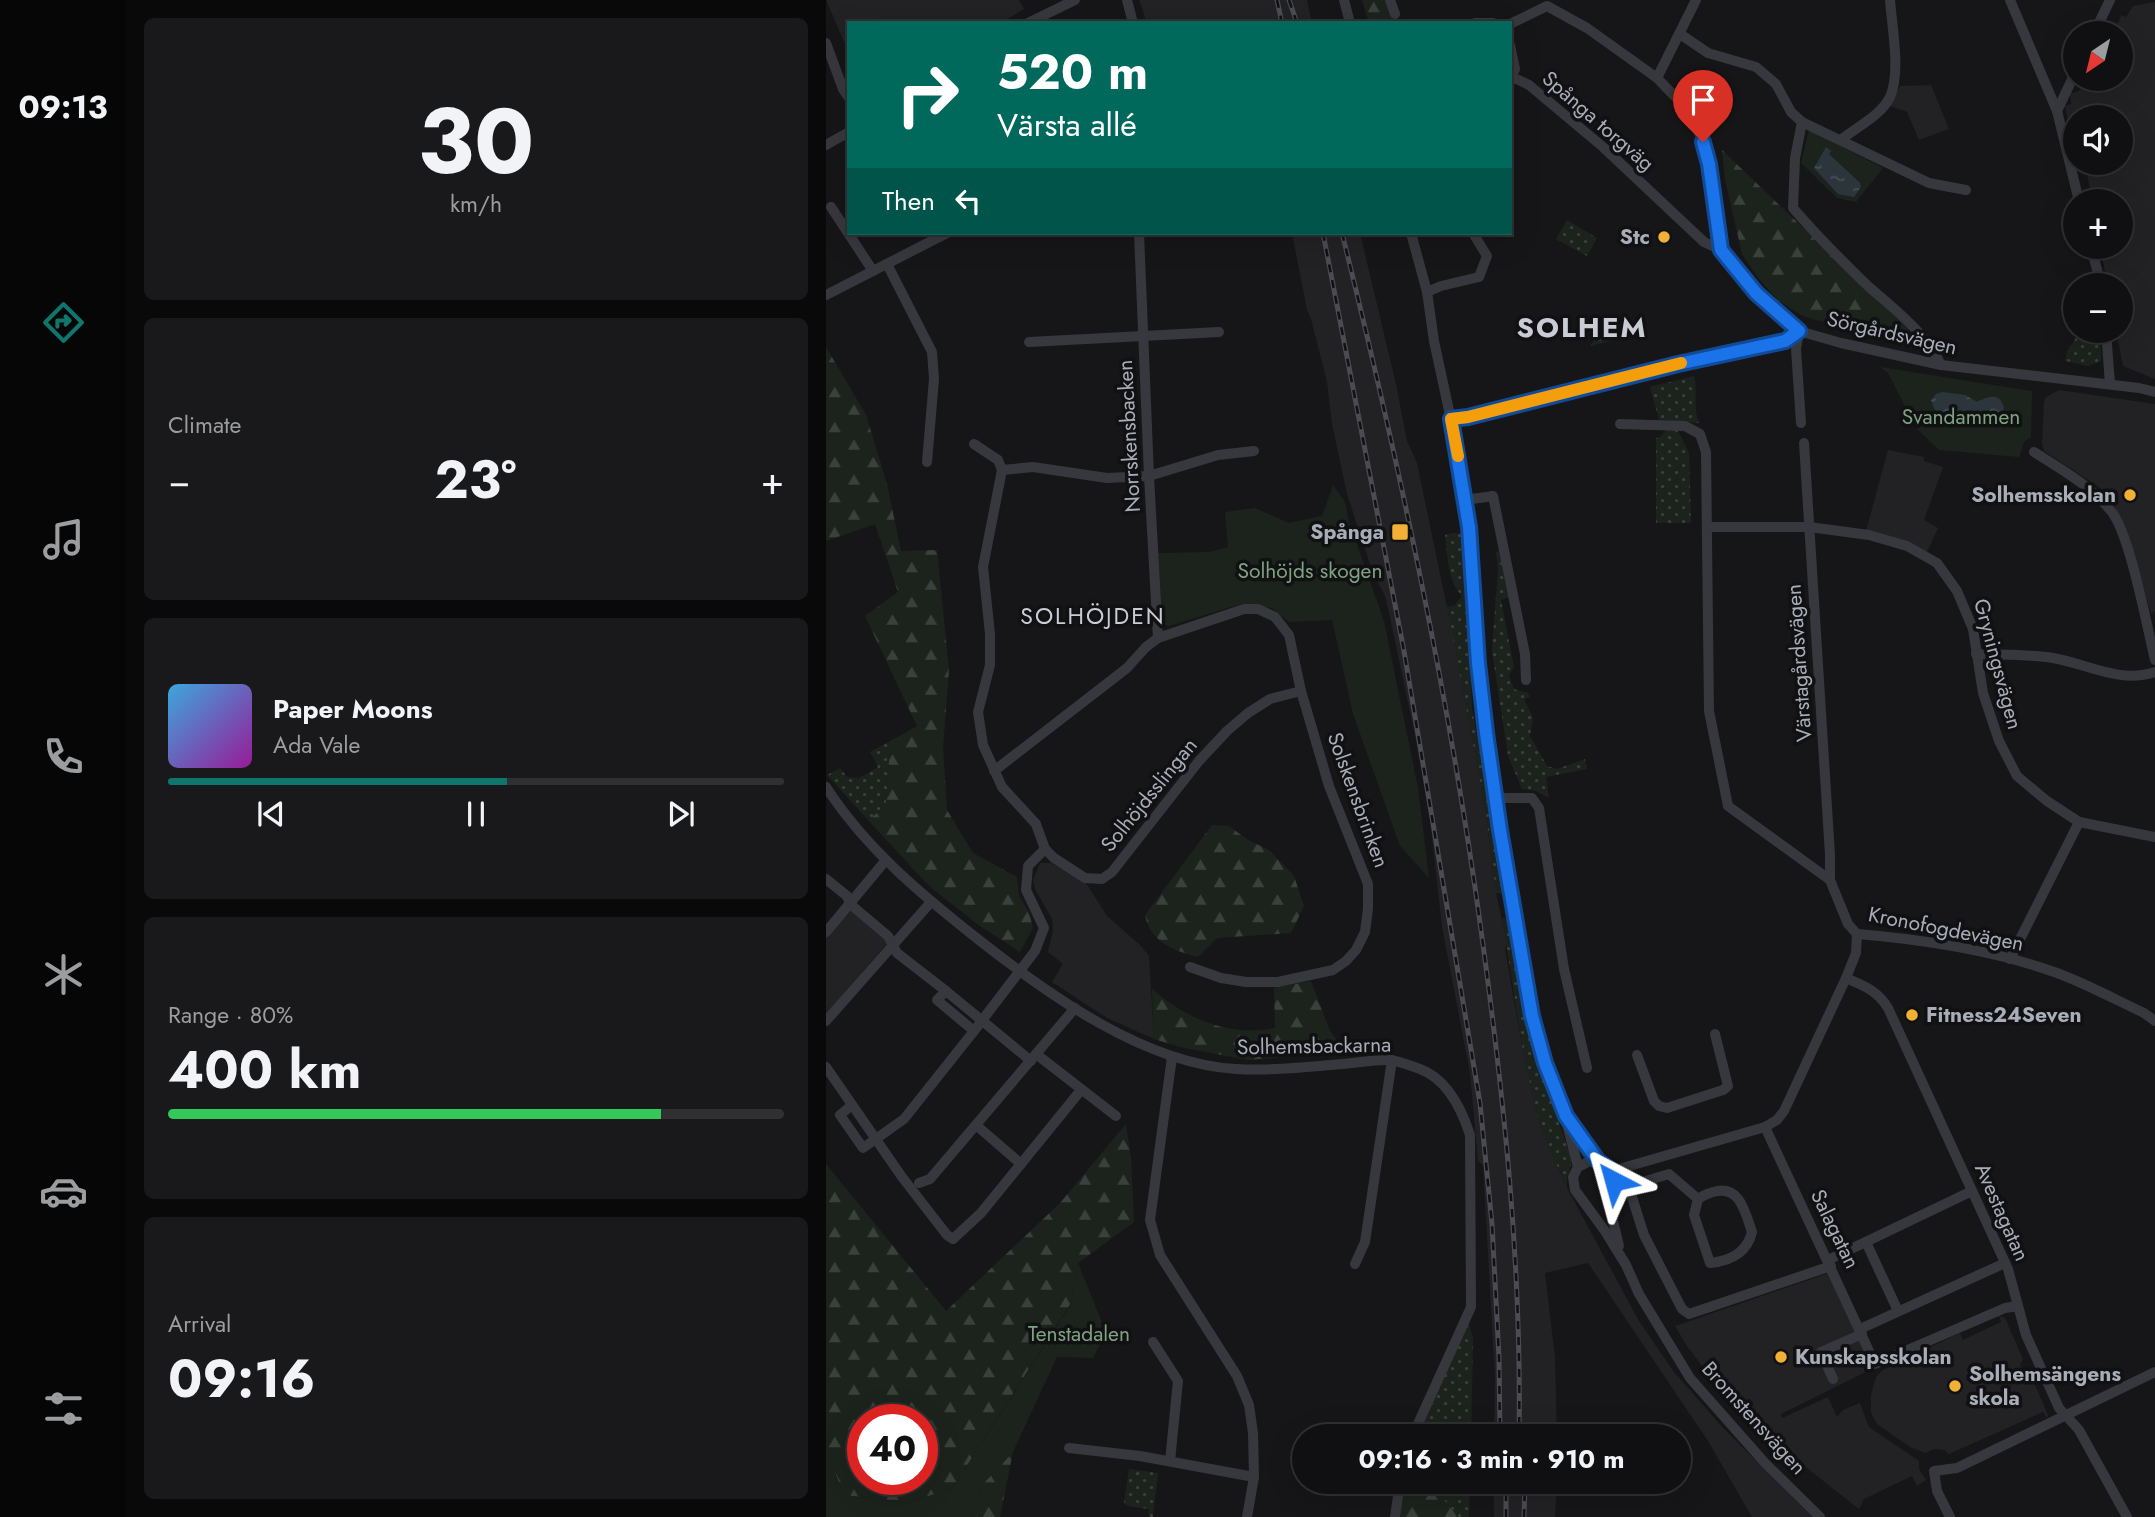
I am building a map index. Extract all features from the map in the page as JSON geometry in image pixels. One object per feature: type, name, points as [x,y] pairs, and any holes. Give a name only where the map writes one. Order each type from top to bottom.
[{"type":"street","points":[[1035,21],[1075,0]]},
{"type":"street","points":[[1127,0],[1132,21]]},
{"type":"street","points":[[1343,0],[1349,21]]},
{"type":"street","points":[[1390,0],[1395,14]]},
{"type":"street","points":[[1657,78],[1696,0]]},
{"type":"street","points":[[1841,140],[1874,115],[1889,99],[1895,78],[1890,0]]},
{"type":"street","points":[[2010,0],[2057,111],[2076,189]]},
{"type":"street","points":[[2099,21],[2109,0]]},
{"type":"street","points":[[1512,23],[1547,6],[1587,28],[1657,78],[1688,110],[1703,142],[1709,164],[1721,250]]},
{"type":"street","points":[[1680,34],[1708,53],[1756,67],[1776,84],[1791,111],[1802,122],[1929,183],[1966,190]]},
{"type":"street","points":[[826,43],[847,95]]},
{"type":"street","points":[[1512,51],[1515,69],[1512,76]]},
{"type":"street","name":"Spånga torgväg","points":[[1512,78],[1529,85],[1603,147],[1704,242],[1721,250]]},
{"type":"street","points":[[2057,111],[2066,91]]},
{"type":"street","points":[[1802,122],[1795,158],[1793,208],[1817,236],[1913,325],[1934,350],[1941,365]]},
{"type":"street","points":[[826,145],[847,133]]},
{"type":"street","points":[[831,207],[847,231]]},
{"type":"street","points":[[849,235],[873,271]]},
{"type":"street","points":[[826,295],[943,235]]},
{"type":"street","name":"Norrskensbacken","points":[[1139,235],[1158,638]]},
{"type":"street","name":"Bromstensvägen","points":[[1412,235],[1427,292],[1465,500],[1474,569],[1478,663],[1500,830],[1532,1016],[1547,1068],[1566,1116],[1578,1167],[1573,1177],[1575,1190],[1626,1265],[1640,1294],[1690,1378],[1765,1462],[1820,1517]]},
{"type":"street","points":[[1427,292],[1479,277],[1487,256],[1474,235]]},
{"type":"street","name":"Sörgårdsvägen","points":[[1721,250],[1756,293],[1799,331],[1941,365],[2110,384],[2155,392]]},
{"type":"street","points":[[887,264],[932,352],[933,379],[927,462]]},
{"type":"street","points":[[1451,419],[1785,341],[1799,331]]},
{"type":"street","points":[[1799,331],[1796,349],[1801,423]]},
{"type":"street","points":[[1028,342],[1219,332]]},
{"type":"street","points":[[2107,343],[2110,384]]},
{"type":"street","points":[[1620,424],[1685,426],[1700,434],[1706,453],[1709,711],[1728,806],[1830,880]]},
{"type":"street","name":"Värstagårdsvägen","points":[[1804,443],[1830,880]]},
{"type":"street","points":[[974,444],[998,460],[1002,470],[1033,467],[1107,478],[1149,476],[1218,455],[1254,451]]},
{"type":"street","points":[[2034,453],[2093,492],[2113,513],[2126,544],[2155,660]]},
{"type":"street","name":"Solhöjdsslingan","points":[[1002,470],[983,567],[990,634],[990,665],[978,712],[983,745],[1002,787],[1036,824],[1045,849],[1054,858],[1086,878],[1102,879],[1112,872],[1199,761],[1227,731],[1270,699],[1301,691]]},
{"type":"street","points":[[1465,500],[1493,496],[1527,668],[1526,680]]},
{"type":"street","name":"Gryningsvägen","points":[[1708,527],[1809,527],[1869,535],[1907,546],[1937,563],[1958,591],[1973,629],[1983,693],[1998,741],[2017,776],[2047,801],[2080,822],[2155,837]]},
{"type":"street","name":"Solskensbrinken","points":[[1158,638],[1244,609],[1258,609],[1275,617],[1289,635],[1301,691],[1329,786],[1368,884],[1364,932],[1356,950],[1333,970],[1278,982],[1246,982],[1221,978],[1189,967]]},
{"type":"street","points":[[994,771],[1127,668],[1158,638]]},
{"type":"street","points":[[1976,654],[2053,658],[2119,676],[2141,677],[2155,672]]},
{"type":"street","name":"Solhemsbackarna","points":[[826,787],[843,813],[886,860],[931,902],[1021,972],[1119,1033],[1172,1057],[1234,1069],[1295,1069],[1392,1060],[1424,1070],[1439,1082],[1463,1113],[1470,1135],[1471,1307],[1418,1424]]},
{"type":"street","points":[[1497,798],[1532,798],[1539,808],[1564,969],[1587,1068]]},
{"type":"street","points":[[2010,959],[2080,822]]},
{"type":"street","points":[[852,1105],[840,1115],[863,1148],[904,1119],[1021,972],[1035,951],[1044,928],[1026,890],[1028,866],[1045,849]]},
{"type":"street","points":[[826,932],[886,860]]},
{"type":"street","points":[[826,879],[847,896],[850,904],[888,936],[897,953],[983,1021],[1116,1116]]},
{"type":"street","name":"Kronofogdevägen","points":[[1830,880],[1848,924],[1857,934],[1903,939],[2010,959],[2058,973],[2144,1013],[2155,1021]]},
{"type":"street","points":[[826,1021],[931,902]]},
{"type":"street","points":[[1612,1171],[1765,1127],[1777,1120],[1784,1111],[1846,978],[1856,953],[1857,934]]},
{"type":"street","name":"Avestagatan","points":[[1846,978],[1874,991],[1882,998],[2005,1263],[2026,1335],[2065,1416],[2079,1430],[2127,1517]]},
{"type":"street","points":[[946,990],[937,1000],[974,1031]]},
{"type":"street","points":[[919,1183],[930,1179],[1075,1008]]},
{"type":"street","points":[[1637,1055],[1654,1101],[1667,1108],[1728,1086],[1715,1034]]},
{"type":"street","points":[[1172,1057],[1150,1220],[1160,1255],[1237,1376],[1249,1405],[1254,1477],[1247,1517]]},
{"type":"street","points":[[1354,1264],[1364,1242],[1392,1060]]},
{"type":"street","points":[[826,1067],[902,1177],[947,1235],[954,1239],[981,1213],[1081,1090]]},
{"type":"street","name":"Bromstensvägen","points":[[1566,1116],[1598,1161],[1612,1171],[1614,1181],[1607,1196],[1609,1213],[1626,1265]]},
{"type":"street","points":[[976,1125],[1021,1164]]},
{"type":"street","name":"Salagatan","points":[[1765,1127],[1875,1364],[2005,1308],[2018,1306]]},
{"type":"street","points":[[1578,1167],[1590,1161],[1598,1161]]},
{"type":"street","points":[[1698,1199],[1669,1174],[1639,1183],[1631,1194],[1644,1234],[1682,1309],[1689,1314],[1829,1263],[1866,1242],[1972,1191]]},
{"type":"street","points":[[1723,1190],[1733,1192],[1741,1201],[1752,1233],[1745,1249],[1739,1254],[1710,1263],[1694,1215],[1698,1199],[1705,1194],[1723,1190]]},
{"type":"street","points":[[1583,1199],[1593,1200],[1607,1196]]},
{"type":"street","points":[[1866,1242],[1898,1311]]},
{"type":"street","points":[[1833,1379],[1821,1352],[1898,1311],[2005,1263]]},
{"type":"street","points":[[1153,1342],[1178,1381],[1170,1461]]},
{"type":"street","points":[[1950,1517],[1937,1491],[1934,1471],[1956,1468],[2155,1372]]},
{"type":"street","points":[[1069,1448],[1129,1454],[1254,1477]]},
{"type":"street","points":[[1395,1517],[1398,1494]]},
{"type":"shaded area","points":[[826,0],[1019,0],[1024,9],[1004,21],[847,21],[847,48]]},
{"type":"shaded area","points":[[1139,0],[1307,0],[1312,21],[1146,21]]},
{"type":"shaded area","points":[[2155,2],[2155,379],[2123,366],[2118,343],[2133,343],[2133,273],[2105,273],[2103,259],[2133,259],[2133,189],[2090,189],[2087,175],[2133,175],[2133,105],[2068,105],[2071,104],[2070,94],[2078,91],[2133,91],[2133,21],[2119,21],[2121,15],[2126,17],[2133,6]]},
{"type":"shaded area","points":[[1931,85],[1949,129],[1919,140],[1907,112],[1890,106],[1900,86]]},
{"type":"shaded area","points":[[1292,235],[1360,235],[1407,441],[1417,463],[1454,641],[1485,807],[1496,893],[1507,944],[1505,949],[1524,1057],[1540,1126],[1567,1188],[1639,1321],[1674,1372],[1725,1430],[1812,1517],[1752,1517],[1708,1441],[1588,1263],[1545,1273],[1555,1357],[1557,1424],[1494,1424],[1495,1378],[1483,1165],[1478,1161],[1470,1073],[1442,927],[1427,792],[1386,599],[1371,567],[1347,494],[1332,424],[1327,382]]},
{"type":"shaded area","name":"Solhemsskolan","points":[[2059,390],[2155,404],[2155,610],[2151,614],[2133,550],[2113,502],[2099,487],[2044,451],[2044,402],[2046,397]]},
{"type":"shaded area","points":[[1888,450],[1924,457],[1924,461],[1943,467],[1924,520],[1938,528],[1927,552],[1866,531]]},
{"type":"shaded area","points":[[1040,863],[1051,863],[1086,883],[1107,916],[1149,956],[1154,1039],[1107,1018],[1052,982],[1063,964],[1048,952],[1053,931],[1052,919],[1035,889],[1033,880]]},
{"type":"shaded area","points":[[850,908],[888,942],[826,1014],[826,936]]},
{"type":"shaded area","name":"Kunskapsskolan","points":[[1829,1273],[1872,1369],[1781,1414],[1782,1418],[1828,1397],[1837,1417],[1843,1410],[1860,1403],[1869,1427],[1919,1461],[1919,1469],[1926,1480],[1917,1486],[1912,1476],[1864,1499],[1859,1509],[1755,1427],[1724,1395],[1675,1326]]},
{"type":"shaded area","name":"Solhemsängens skola","points":[[1999,1316],[2005,1318],[2023,1359],[2020,1365],[2023,1371],[2030,1373],[2047,1418],[2043,1412],[1949,1454],[1945,1450],[1934,1449],[1926,1453],[1910,1447],[1877,1424],[1871,1413],[1871,1395],[1876,1377],[1883,1370],[1960,1333],[1963,1340],[2001,1322]]},
{"type":"shaded area","points":[[1494,1494],[1556,1494],[1555,1517],[1494,1517]]},
{"type":"green space","points":[[1362,0],[1390,0],[1397,21],[1368,21]]},
{"type":"green space","points":[[1809,130],[1883,168],[1856,202],[1837,198],[1801,163]]},
{"type":"green space","points":[[1722,150],[1928,348],[1923,351],[1803,316],[1779,301],[1759,279],[1742,254],[1725,179]]},
{"type":"green space","points":[[1567,220],[1597,238],[1587,256],[1556,239]]},
{"type":"green space","points":[[1609,316],[1634,331],[1638,325],[1642,328],[1638,334],[1590,346]]},
{"type":"green space","points":[[2073,343],[2101,343],[2101,361],[2088,366],[2065,361]]},
{"type":"green space","points":[[826,347],[866,415],[887,484],[901,551],[937,550],[949,670],[943,748],[947,810],[973,853],[1017,877],[1019,896],[1029,912],[1033,928],[1020,952],[980,926],[929,886],[868,820],[886,806],[889,760],[896,738],[917,726],[865,616],[898,592],[875,524],[826,541]]},
{"type":"green space","name":"Svandammen","points":[[1880,367],[2032,391],[2031,437],[2024,442],[2019,457],[1939,450],[1916,428],[1888,373]]},
{"type":"green space","points":[[1694,376],[1696,413],[1700,423],[1659,420],[1650,387]]},
{"type":"green space","points":[[1667,429],[1677,429],[1689,453],[1691,523],[1656,523],[1656,438]]},
{"type":"green space","name":"Solhöjds skogen","points":[[1333,485],[1345,502],[1349,522],[1384,621],[1418,788],[1429,878],[1400,846],[1353,714],[1332,620],[1289,622],[1272,608],[1241,604],[1169,626],[1162,623],[1158,553],[1209,552],[1228,547],[1225,512],[1255,508],[1289,523],[1322,516]]},
{"type":"green space","points":[[1461,534],[1465,577],[1469,582],[1472,707],[1503,894],[1496,893],[1485,807],[1447,607],[1455,605],[1462,596],[1453,583],[1448,559],[1445,535]]},
{"type":"green space","points":[[1499,551],[1509,597],[1501,600],[1514,667],[1509,676],[1514,689],[1528,693],[1530,697],[1524,699],[1533,718],[1530,736],[1547,766],[1557,769],[1585,759],[1587,769],[1546,777],[1549,798],[1536,791],[1522,789],[1508,756],[1492,651],[1498,569],[1496,552]]},
{"type":"green space","points":[[896,738],[889,760],[886,806],[868,820],[827,775],[840,768],[847,777],[859,778],[878,767],[870,752]]},
{"type":"green space","points":[[1212,825],[1229,826],[1248,840],[1269,850],[1294,876],[1304,906],[1291,933],[1217,938],[1198,957],[1164,944],[1152,932],[1145,915]]},
{"type":"green space","points":[[1502,918],[1507,919],[1526,1025],[1572,1161],[1567,1188],[1540,1126],[1524,1057]]},
{"type":"green space","points":[[1311,981],[1330,1031],[1345,1051],[1248,1060],[1180,1047],[1154,1039],[1152,989],[1179,1009],[1209,1023],[1225,1028],[1258,1030],[1275,1028],[1274,988]]},
{"type":"green space","points":[[1126,1124],[1131,1159],[1134,1222],[1078,1263],[1071,1303],[952,1489],[938,1493],[938,1404],[847,1404],[847,1495],[932,1495],[906,1503],[844,1495],[826,1450],[826,1164],[946,1311],[1060,1203]]},
{"type":"green space","name":"Tenstadalen","points":[[1078,1263],[1106,1332],[1093,1358],[1057,1357],[1013,1452],[981,1486],[971,1517],[826,1517],[826,1450],[844,1495],[906,1503],[952,1489],[1071,1304]]},
{"type":"green space","points":[[1469,1323],[1473,1338],[1471,1424],[1423,1424]]},
{"type":"green space","points":[[1013,1452],[1000,1517],[971,1517],[981,1486]]},
{"type":"green space","points":[[1129,1469],[1158,1473],[1153,1517],[1149,1517],[1149,1509],[1124,1503]]},
{"type":"green space","points":[[1402,1494],[1439,1494],[1459,1517],[1400,1517]]},
{"type":"green space","points":[[1439,1494],[1470,1494],[1469,1517],[1459,1517]]},
{"type":"water","points":[[1826,147],[1831,151],[1829,154],[1860,183],[1861,187],[1854,197],[1838,194],[1814,168]]},
{"type":"water","points":[[1943,392],[1965,395],[1977,402],[1997,397],[2004,408],[2002,415],[1992,420],[1973,413],[1959,420],[1948,421],[1938,415],[1931,400],[1936,394]]},
{"type":"railway","points":[[1277,0],[1282,21]]},
{"type":"railway","points":[[1289,0],[1296,21]]},
{"type":"railway","points":[[1323,235],[1404,651],[1480,1103],[1492,1224],[1500,1424]]},
{"type":"railway","points":[[1342,235],[1421,580],[1468,842],[1489,993],[1510,1183],[1518,1310],[1519,1424]]},
{"type":"railway","points":[[1506,1494],[1506,1517]]},
{"type":"railway","points":[[1524,1517],[1525,1494]]},
{"type":"slow traffic","points":[[1458,456],[1451,419],[1681,363]]},
{"type":"place","name":"Stc","points":[[1664,237]]},
{"type":"place","name":"Solhemsskolan","points":[[2130,495]]},
{"type":"place","name":"Spånga","points":[[1400,532]]},
{"type":"place","name":"Fitness24Seven","points":[[1912,1015]]},
{"type":"place","name":"Kunskapsskolan","points":[[1781,1357]]},
{"type":"place","name":"Solhemsängens skola","points":[[1955,1386]]},
{"type":"district","name":"SOLHEM","points":[[1582,327]]},
{"type":"district","name":"SOLHÖJDEN","points":[[1093,616]]},
{"type":"route","points":[[1614,1181],[1612,1171],[1598,1161],[1566,1116],[1550,1078],[1532,1016],[1486,733],[1478,663],[1474,569],[1451,419],[1785,341],[1799,331],[1756,293],[1721,250],[1709,164],[1703,142]]}]
